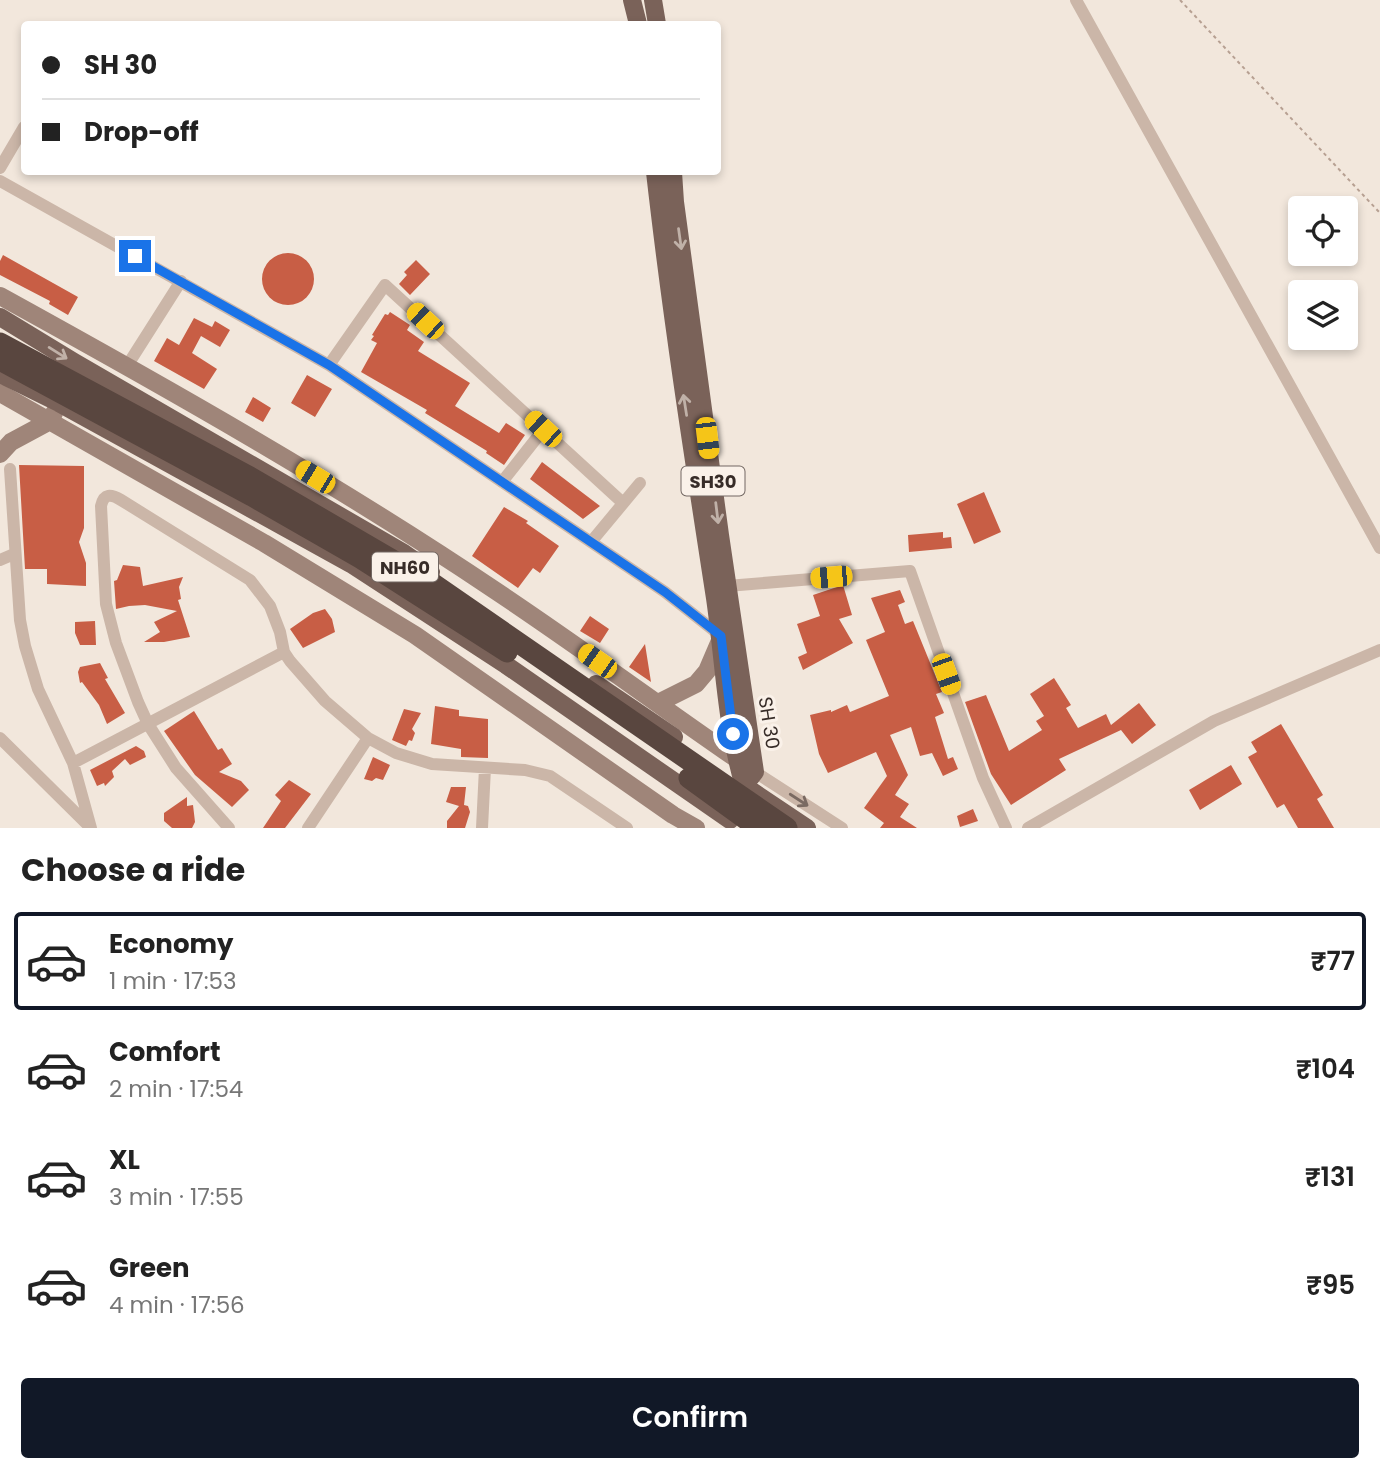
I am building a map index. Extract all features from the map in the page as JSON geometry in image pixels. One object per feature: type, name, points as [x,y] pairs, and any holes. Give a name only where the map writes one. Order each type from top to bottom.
[{"type":"highway","name":"NH60","points":[[0,343],[250,477],[422,577],[786,828]]},
{"type":"highway","name":"NH60","points":[[0,360],[252,496],[360,558],[514,657],[758,828]]},
{"type":"main road","points":[[635,12],[655,11]]},
{"type":"main road","name":"SH 30","points":[[655,175],[674,331],[750,779]]},
{"type":"main road","name":"SH 30","points":[[673,175],[727,586],[727,632],[736,758],[750,779]]},
{"type":"main road","points":[[0,317],[404,554],[750,779],[807,828]]},
{"type":"main road","points":[[0,374],[59,403],[351,565],[506,665],[743,828]]},
{"type":"street","points":[[1076,0],[1380,548]]},
{"type":"street","points":[[0,168],[21,132]]},
{"type":"street","points":[[0,181],[329,365],[727,632],[707,671],[696,684],[658,703]]},
{"type":"street","points":[[127,366],[181,281]]},
{"type":"street","points":[[329,365],[386,285],[623,503]]},
{"type":"street","points":[[0,296],[127,366],[380,516],[496,591],[736,758]]},
{"type":"street","points":[[0,393],[264,542],[415,635],[673,815],[696,828]]},
{"type":"street","points":[[59,403],[50,421],[5,452],[20,620],[31,667],[50,717],[73,763],[91,828]]},
{"type":"street","points":[[502,482],[543,429]]},
{"type":"street","points":[[591,542],[640,483]]},
{"type":"street","points":[[229,828],[176,768],[148,724],[116,643],[106,604],[100,526],[104,497],[112,495],[121,500],[250,580],[265,597],[274,615],[284,652],[320,696],[368,738],[396,753],[432,764],[525,771],[550,776],[627,828]]},
{"type":"street","points":[[0,560],[14,554]]},
{"type":"street","points":[[727,586],[910,570],[983,778],[1006,828]]},
{"type":"street","points":[[1028,828],[1214,721],[1380,650]]},
{"type":"street","points":[[73,763],[284,652]]},
{"type":"street","points":[[0,738],[91,828]]},
{"type":"street","points":[[308,828],[368,738]]},
{"type":"street","points":[[482,828],[485,768]]},
{"type":"street","points":[[743,828],[750,779],[842,828]]},
{"type":"path","points":[[1180,0],[1380,213]]},
{"type":"building","points":[[288,253],[298,255],[306,261],[312,269],[312,289],[306,297],[298,303],[288,305],[278,303],[270,297],[264,289],[262,279],[264,269],[270,261],[278,255]]},
{"type":"building","points":[[3,255],[78,297],[68,315],[49,304],[50,301],[0,275]]},
{"type":"building","points":[[416,260],[430,274],[410,295],[399,284],[407,275],[404,272]]},
{"type":"building","points":[[390,312],[410,325],[407,330],[424,342],[418,351],[470,383],[455,406],[499,433],[506,423],[525,435],[504,465],[486,453],[487,451],[425,413],[427,410],[361,372],[377,343],[371,340],[374,336],[372,335],[385,314]]},
{"type":"building","points":[[194,318],[212,327],[215,321],[230,330],[220,347],[201,336],[192,353],[217,369],[204,389],[154,361],[167,338],[179,345]]},
{"type":"building","points":[[307,375],[332,389],[315,417],[291,403]]},
{"type":"building","points":[[253,397],[271,408],[263,422],[245,412]]},
{"type":"building","points":[[542,462],[600,506],[583,519],[530,479]]},
{"type":"building","points":[[19,465],[84,466],[84,528],[79,542],[86,563],[86,586],[47,584],[47,569],[25,569]]},
{"type":"building","points":[[984,492],[1001,532],[974,544],[957,504]]},
{"type":"building","points":[[504,507],[528,521],[526,523],[559,546],[540,573],[533,568],[518,588],[472,556]]},
{"type":"building","points":[[943,532],[943,538],[951,537],[952,548],[909,552],[908,535]]},
{"type":"building","points":[[123,565],[140,567],[143,586],[183,577],[179,587],[181,599],[178,600],[190,637],[164,642],[144,642],[160,632],[154,622],[177,611],[145,605],[116,609],[114,581],[117,580]]},
{"type":"building","points":[[843,585],[852,615],[839,619],[853,643],[803,670],[798,657],[807,653],[797,624],[820,616],[813,595]]},
{"type":"building","points":[[900,590],[905,602],[898,605],[905,624],[913,621],[942,692],[936,694],[944,713],[935,717],[948,759],[953,757],[958,769],[943,776],[932,753],[920,756],[911,727],[890,735],[908,775],[895,795],[909,804],[900,817],[917,828],[880,828],[884,823],[864,808],[887,776],[876,752],[828,773],[819,754],[810,715],[831,712],[847,705],[850,712],[889,696],[866,640],[885,632],[871,598]]},
{"type":"building","points":[[325,609],[332,619],[335,632],[303,648],[290,629],[313,613]]},
{"type":"building","points":[[590,616],[609,629],[600,643],[580,631]]},
{"type":"building","points":[[95,621],[96,645],[80,645],[75,633],[75,622]]},
{"type":"building","points":[[645,644],[651,682],[629,667]]},
{"type":"building","points":[[100,663],[108,678],[105,679],[125,713],[107,724],[99,705],[82,682],[80,683],[78,672],[80,667]]},
{"type":"building","points":[[1054,678],[1071,705],[1066,708],[1078,728],[1106,714],[1111,725],[1139,703],[1156,725],[1132,744],[1121,730],[1059,759],[1066,770],[1011,805],[991,774],[965,702],[986,695],[1009,751],[1042,730],[1036,721],[1044,716],[1030,694]]},
{"type":"building","points":[[435,706],[459,710],[459,716],[488,719],[488,758],[461,757],[461,749],[431,744]]},
{"type":"building","points":[[404,709],[421,713],[412,729],[415,733],[412,741],[409,740],[406,746],[392,740]]},
{"type":"building","points":[[194,711],[218,750],[222,748],[232,764],[219,772],[241,781],[249,790],[232,807],[195,775],[164,731]]},
{"type":"building","points":[[1281,724],[1323,795],[1317,799],[1334,828],[1298,828],[1284,804],[1277,808],[1248,757],[1257,752],[1251,742]]},
{"type":"building","points":[[136,746],[144,751],[146,757],[130,765],[125,759],[112,771],[114,777],[105,786],[104,783],[97,786],[90,770]]},
{"type":"building","points":[[373,757],[390,765],[383,780],[364,779]]},
{"type":"building","points":[[1231,765],[1242,784],[1200,810],[1189,790]]},
{"type":"building","points":[[289,780],[311,794],[285,828],[263,828],[281,801],[275,795]]},
{"type":"building","points":[[451,787],[466,787],[464,805],[468,806],[470,812],[465,828],[447,828],[447,821],[459,806],[446,802]]},
{"type":"building","points":[[187,797],[187,806],[193,805],[195,822],[192,828],[172,828],[164,821],[164,813]]},
{"type":"building","points":[[973,809],[978,821],[960,827],[957,816]]},
{"type":"route","points":[[135,256],[329,365],[665,592],[721,636],[733,734]]}]
